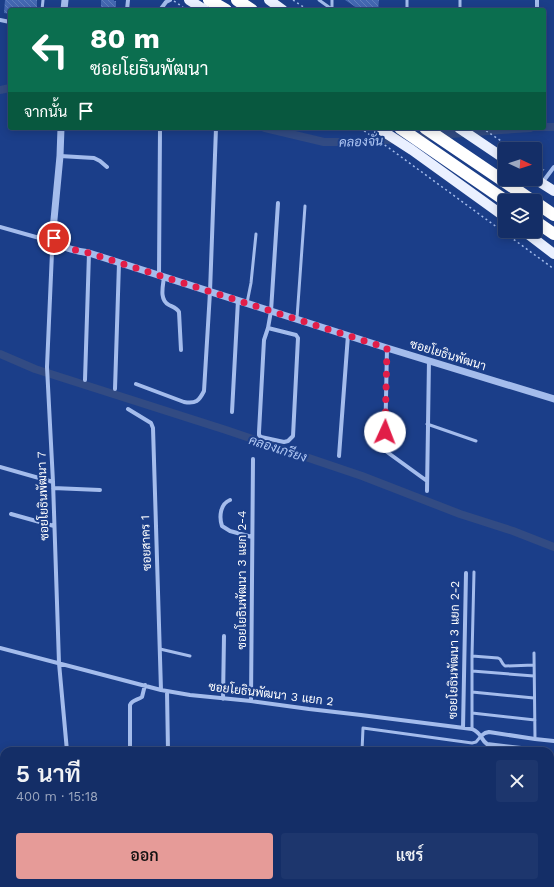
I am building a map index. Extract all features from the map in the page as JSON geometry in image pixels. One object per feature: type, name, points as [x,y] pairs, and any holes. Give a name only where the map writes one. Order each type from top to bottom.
[{"type":"highway","points":[[209,0],[223,8]]},
{"type":"highway","points":[[237,0],[249,8]]},
{"type":"highway","points":[[403,130],[498,195]]},
{"type":"highway","points":[[428,130],[522,194]]},
{"type":"highway","points":[[542,207],[554,215]]},
{"type":"highway","points":[[542,226],[554,234]]},
{"type":"main road","points":[[269,0],[280,8]]},
{"type":"main road","points":[[187,4],[199,8]]},
{"type":"main road","points":[[462,130],[498,155]]},
{"type":"main road","points":[[382,131],[412,150],[498,212]]},
{"type":"main road","points":[[542,184],[554,192]]},
{"type":"main road","points":[[533,238],[554,254]]},
{"type":"street","points":[[162,8],[166,2],[171,0]]},
{"type":"street","points":[[0,227],[44,239],[56,240],[53,230],[61,130]]},
{"type":"street","points":[[160,130],[161,276],[163,300],[177,308],[180,312],[181,350]]},
{"type":"street","points":[[136,384],[191,404],[200,400],[204,391],[210,292],[216,130]]},
{"type":"street","points":[[60,156],[94,158],[107,167]]},
{"type":"street","points":[[542,178],[554,167]]},
{"type":"street","points":[[268,328],[296,335],[298,338],[293,436],[288,441],[284,442],[261,437],[259,435],[264,340],[271,311],[278,203]]},
{"type":"street","name":"ซอยโยธินพัฒนา","points":[[56,240],[66,247],[554,399]]},
{"type":"street","name":"ซอยโยธินพัฒนา 7","points":[[56,240],[52,252],[47,377],[53,482],[59,663],[67,747]]},
{"type":"street","points":[[85,380],[89,253]]},
{"type":"street","points":[[115,389],[119,263]]},
{"type":"street","points":[[232,412],[238,300]]},
{"type":"street","points":[[340,456],[348,335]]},
{"type":"street","points":[[387,348],[385,449],[386,452],[427,481]]},
{"type":"street","points":[[427,490],[429,360]]},
{"type":"street","name":"ซอยสาคร 1","points":[[128,408],[151,423],[153,428],[161,690]]},
{"type":"street","name":"ซอยโยธินพัฒนา 3 แยก 2-4","points":[[251,701],[253,459]]},
{"type":"street","points":[[0,467],[53,482]]},
{"type":"street","points":[[53,488],[100,490]]},
{"type":"street","points":[[230,500],[225,502],[222,506],[222,526],[230,531],[252,537]]},
{"type":"street","points":[[11,514],[54,526]]},
{"type":"street","name":"ซอยโยธินพัฒนา 3 แยก 2-2","points":[[463,728],[466,573]]},
{"type":"street","points":[[223,699],[224,636]]},
{"type":"street","name":"ซอยโยธินพัฒนา 3 แยก 2","points":[[0,648],[161,690],[190,695],[251,701],[472,729]]},
{"type":"street","points":[[130,747],[130,705],[133,701],[142,697],[145,686]]},
{"type":"street","points":[[167,690],[168,747]]},
{"type":"street","points":[[472,729],[478,732],[487,744],[514,747]]},
{"type":"street","points":[[481,736],[484,733],[490,732],[554,741]]},
{"type":"lane","points":[[319,0],[329,8]]},
{"type":"lane","points":[[296,319],[304,206]]},
{"type":"lane","points":[[247,303],[252,283],[256,234]]},
{"type":"lane","points":[[428,424],[476,442]]},
{"type":"lane","points":[[472,729],[474,572]]},
{"type":"lane","points":[[160,648],[190,656]]},
{"type":"lane","points":[[534,653],[535,739]]},
{"type":"lane","points":[[472,656],[498,658],[505,666],[534,665]]},
{"type":"lane","points":[[472,671],[534,676]]},
{"type":"lane","points":[[472,692],[534,698]]},
{"type":"lane","points":[[472,713],[535,720]]},
{"type":"lane","points":[[362,747],[363,728],[472,743],[476,742],[481,736]]},
{"type":"path","points":[[171,0],[187,4]]},
{"type":"path","points":[[293,0],[305,8]]},
{"type":"path","points":[[364,130],[554,269]]},
{"type":"path","points":[[485,130],[502,142]]},
{"type":"building","points":[[5,0],[37,0],[37,8],[8,8],[8,14],[4,13]]},
{"type":"building","points":[[101,0],[116,1],[116,8],[101,8]]},
{"type":"building","points":[[345,0],[379,0],[378,8],[357,8]]},
{"type":"waterway","name":"คลองจั่น","points":[[0,90],[8,88]]},
{"type":"waterway","name":"คลองจั่น","points":[[546,127],[554,127]]},
{"type":"waterway","name":"คลองจั่น","points":[[273,130],[324,142],[365,142],[398,139]]},
{"type":"waterway","name":"คลองจั่น","points":[[414,137],[504,130]]},
{"type":"waterway","name":"คลองเกรียง","points":[[0,354],[35,369],[226,430],[362,476],[460,514],[513,531],[554,547]]},
{"type":"route","points":[[54,238],[59,244],[66,247],[387,348],[385,432]]}]
